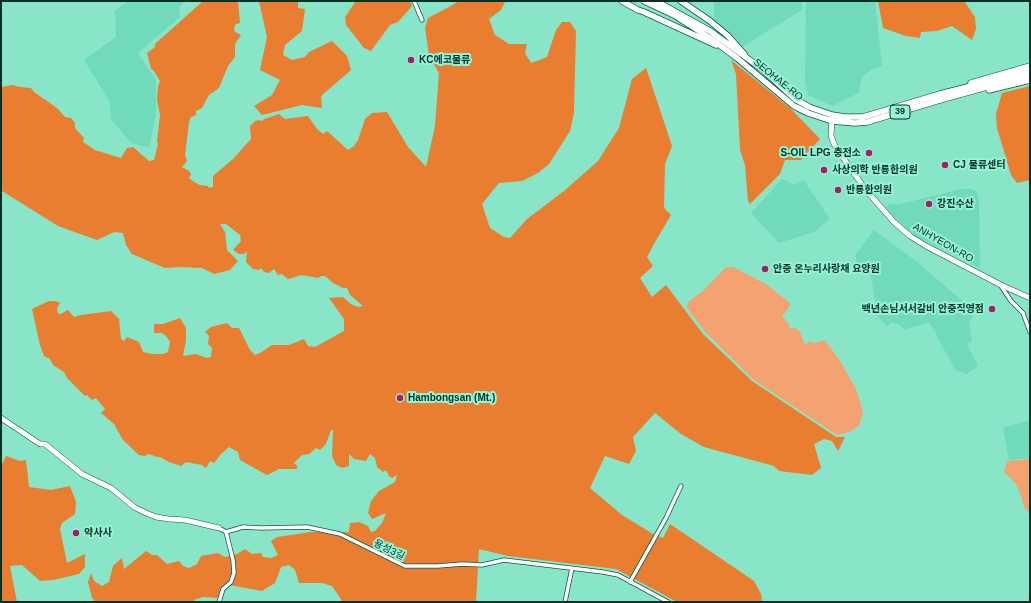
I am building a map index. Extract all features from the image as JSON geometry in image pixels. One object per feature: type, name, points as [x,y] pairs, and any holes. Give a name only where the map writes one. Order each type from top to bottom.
[{"type":"main road","points":[[622,1],[638,10],[725,50]]},
{"type":"main road","name":"SEOHAE-RO","points":[[644,1],[674,15],[710,38],[794,106],[808,114],[855,123],[867,122],[1030,75]]},
{"type":"main road","name":"SEOHAE-RO","points":[[656,1],[710,31],[762,69],[795,99],[832,118],[862,117],[940,94],[1030,71]]},
{"type":"main road","points":[[680,1],[710,21],[728,36],[748,59]]},
{"type":"main road","points":[[940,94],[1030,66]]},
{"type":"main road","points":[[967,94],[1000,89],[1030,80]]},
{"type":"main road","name":"ANHYEON-RO","points":[[832,118],[831,136],[835,146],[865,189],[894,222],[910,236],[926,246],[1001,285],[1030,298]]},
{"type":"main road","points":[[1,418],[40,444],[45,444],[82,474],[111,488],[134,507],[156,517],[185,520],[219,528]]},
{"type":"street","points":[[414,1],[422,20]]},
{"type":"street","points":[[1001,285],[1011,301],[1023,313],[1030,332]]},
{"type":"street","points":[[630,582],[682,486]]},
{"type":"street","name":"용성3길","points":[[226,532],[242,527],[307,527],[340,534],[405,566],[462,564],[482,565],[504,560],[603,572],[618,576],[668,602]]},
{"type":"street","points":[[219,528],[226,532],[233,560],[234,573],[231,582],[223,589],[219,602]]},
{"type":"street","points":[[565,602],[572,568]]},
{"type":"shaded area","points":[[128,1],[185,1],[179,7],[180,17],[138,53],[156,80],[156,114],[149,148],[131,143],[111,119],[110,102],[84,60],[116,37],[115,11]]},
{"type":"shaded area","points":[[203,1],[238,1],[240,23],[236,24],[234,28],[235,32],[241,35],[235,44],[235,57],[228,66],[219,88],[209,95],[202,108],[196,111],[196,115],[191,117],[189,122],[185,155],[187,161],[182,167],[189,171],[191,174],[189,178],[194,182],[200,185],[208,186],[209,188],[213,187],[213,176],[233,159],[251,139],[250,126],[255,121],[263,121],[264,119],[279,114],[285,119],[308,116],[317,129],[323,134],[327,131],[348,150],[354,146],[358,140],[365,119],[372,113],[387,112],[408,147],[426,167],[435,126],[439,73],[429,55],[425,28],[428,18],[459,1],[505,2],[501,10],[489,19],[495,35],[509,44],[527,44],[525,53],[531,63],[547,57],[556,30],[562,22],[570,22],[576,31],[574,113],[570,131],[549,164],[538,173],[522,181],[499,183],[482,204],[490,228],[504,237],[510,238],[527,219],[564,191],[598,161],[619,128],[632,79],[646,68],[672,146],[665,164],[664,208],[671,215],[647,257],[653,266],[640,278],[652,297],[666,285],[703,334],[752,381],[836,437],[845,437],[838,451],[832,441],[824,439],[814,444],[821,468],[812,475],[779,471],[774,466],[704,447],[681,434],[655,413],[633,437],[636,451],[629,464],[605,456],[590,488],[622,515],[653,534],[663,538],[670,524],[754,581],[761,594],[762,602],[677,602],[616,569],[508,556],[479,549],[476,602],[343,602],[332,586],[322,583],[299,583],[295,570],[289,565],[281,567],[275,583],[262,591],[224,584],[217,598],[203,597],[194,600],[194,602],[96,602],[92,598],[88,582],[91,573],[94,581],[102,586],[109,582],[113,566],[122,558],[124,569],[146,551],[152,555],[157,555],[167,564],[179,561],[183,566],[189,568],[197,564],[201,556],[218,553],[225,557],[237,554],[245,549],[252,554],[261,553],[263,557],[271,558],[278,555],[271,541],[277,537],[311,532],[349,532],[350,523],[359,522],[368,526],[371,532],[375,531],[382,523],[386,513],[372,519],[368,513],[371,501],[379,491],[395,482],[397,475],[392,478],[386,470],[383,472],[377,467],[375,458],[370,454],[366,461],[354,459],[349,454],[349,466],[342,468],[336,465],[332,456],[333,430],[331,430],[326,444],[320,450],[316,448],[309,454],[302,455],[294,463],[298,467],[296,469],[279,469],[267,475],[240,460],[238,452],[229,447],[214,463],[210,461],[206,468],[202,465],[186,462],[181,466],[149,454],[145,456],[139,455],[123,440],[114,424],[101,413],[105,409],[96,398],[92,400],[87,395],[85,396],[67,378],[64,372],[53,365],[50,359],[44,356],[32,309],[49,301],[60,303],[57,308],[58,314],[68,310],[74,317],[111,311],[119,319],[121,339],[124,341],[127,337],[139,342],[143,352],[152,354],[163,354],[168,352],[170,342],[162,333],[154,333],[154,324],[163,324],[180,318],[186,328],[186,340],[183,356],[196,354],[207,358],[211,357],[212,348],[208,344],[209,336],[205,332],[211,327],[227,323],[232,328],[239,328],[250,350],[255,355],[272,345],[289,345],[304,339],[308,346],[315,347],[344,331],[344,319],[329,298],[343,297],[351,304],[358,307],[363,306],[350,295],[347,288],[343,288],[333,283],[325,276],[318,278],[302,275],[288,279],[282,274],[278,275],[274,269],[269,273],[264,272],[261,268],[259,270],[253,269],[246,262],[247,251],[244,254],[239,254],[233,250],[241,241],[240,235],[226,224],[220,224],[225,232],[227,250],[238,261],[230,270],[214,274],[202,268],[165,268],[132,254],[126,245],[123,233],[114,232],[97,240],[58,226],[1,191],[1,87],[12,85],[31,88],[34,92],[57,108],[65,117],[71,118],[75,123],[75,128],[84,138],[83,142],[95,150],[121,158],[127,148],[133,147],[149,161],[154,160],[158,144],[157,141],[160,115],[157,100],[160,81],[151,69],[147,53]]},
{"type":"shaded area","points":[[259,1],[298,1],[298,8],[305,9],[302,31],[285,45],[283,55],[292,60],[305,57],[309,52],[332,41],[347,56],[351,70],[321,96],[322,108],[302,105],[262,115],[254,106],[272,95],[280,80],[260,70],[267,37]]},
{"type":"shaded area","points":[[356,1],[410,1],[412,6],[398,22],[390,25],[371,51],[364,48],[346,25],[345,17]]},
{"type":"shaded area","points":[[714,1],[802,1],[802,10],[742,47],[714,20]]},
{"type":"shaded area","points":[[806,1],[875,1],[882,66],[872,69],[862,77],[859,93],[832,106],[808,95],[805,80]]},
{"type":"shaded area","points":[[878,1],[964,1],[975,17],[976,29],[972,40],[952,26],[937,31],[921,32],[920,38],[906,36],[883,28]]},
{"type":"shaded area","points":[[731,60],[790,108],[820,139],[801,160],[785,160],[780,174],[750,204],[748,201],[745,165],[740,150],[736,74]]},
{"type":"shaded area","points":[[1030,86],[1030,180],[1017,183],[1011,175],[997,128],[996,114],[1002,93]]},
{"type":"shaded area","points":[[782,179],[794,185],[801,181],[805,182],[830,219],[814,232],[779,243],[751,213]]},
{"type":"shaded area","points":[[960,189],[971,189],[976,191],[979,200],[980,268],[917,237],[894,217],[886,207],[889,204],[909,202]]},
{"type":"shaded area","points":[[874,230],[916,261],[973,310],[972,318],[969,322],[972,341],[967,343],[978,366],[967,374],[956,371],[929,322],[904,330],[899,324],[891,323],[887,326],[878,317],[871,277],[856,262],[856,254]]},
{"type":"shaded area","points":[[733,267],[766,284],[791,304],[782,317],[789,324],[790,329],[795,327],[800,332],[805,345],[810,341],[815,343],[825,340],[840,361],[856,389],[863,412],[859,426],[849,432],[837,435],[754,380],[706,333],[687,308],[688,302],[703,291],[725,268]]},
{"type":"shaded area","points":[[1030,420],[1030,458],[1009,460],[1003,428]]},
{"type":"shaded area","points":[[6,456],[20,461],[26,460],[29,487],[51,490],[70,486],[76,502],[75,514],[62,523],[60,529],[67,563],[85,554],[85,567],[79,574],[53,580],[40,581],[22,565],[10,566],[17,602],[1,602],[1,466]]},
{"type":"shaded area","points":[[1030,459],[1030,513],[1025,509],[1016,484],[1004,472],[1007,461]]},
{"type":"place","name":"KC에코물류","points":[[411,60]]},
{"type":"place","name":"S-OIL LPG 충전소","points":[[869,153]]},
{"type":"place","name":"CJ 물류센터","points":[[945,165]]},
{"type":"place","name":"사상의학 반룡한의원","points":[[824,170]]},
{"type":"place","name":"반룡한의원","points":[[838,190]]},
{"type":"place","name":"강진수산","points":[[929,204]]},
{"type":"place","name":"안중 온누리사랑채 요양원","points":[[765,269]]},
{"type":"place","name":"백년손님서서갈비 안중직영점","points":[[992,309]]},
{"type":"place","name":"Hambongsan (Mt.)","points":[[400,398]]},
{"type":"place","name":"약사사","points":[[76,533]]}]
